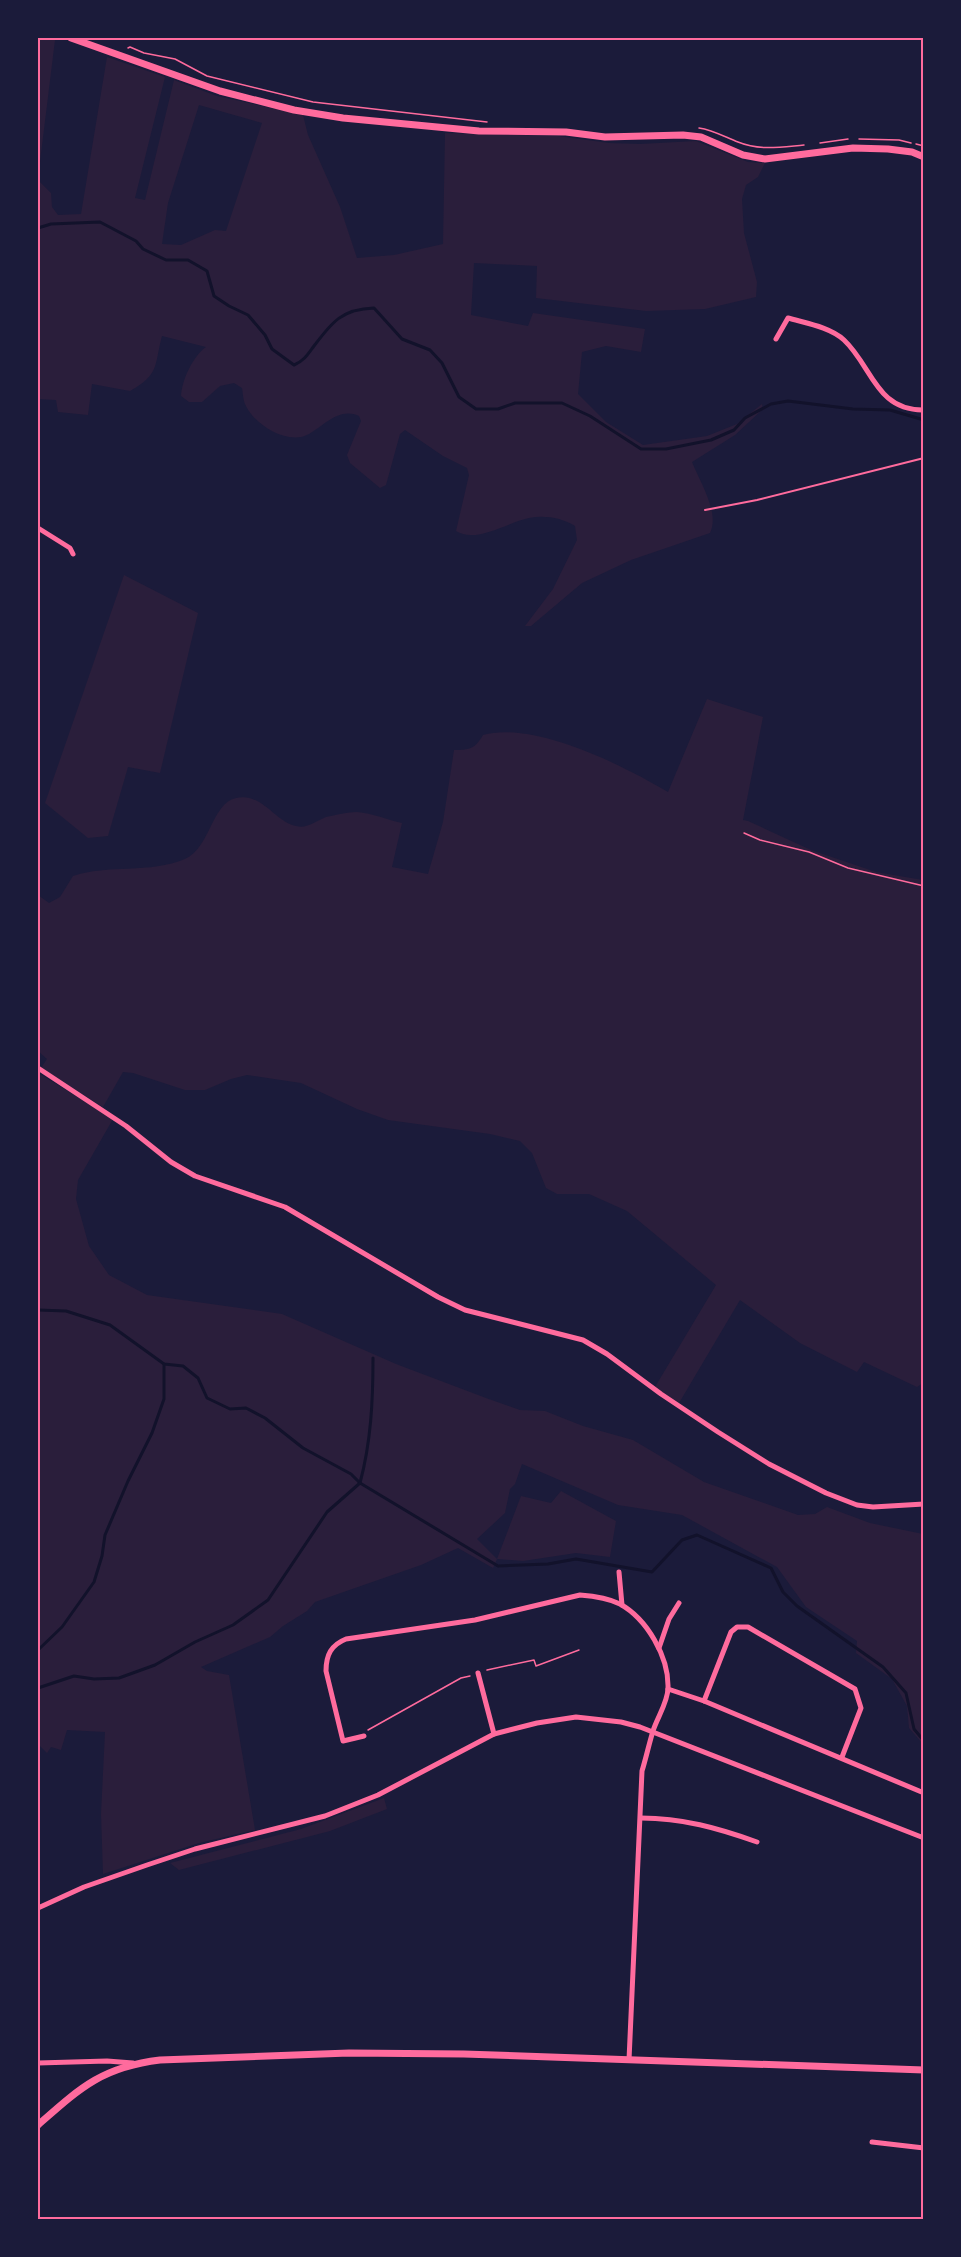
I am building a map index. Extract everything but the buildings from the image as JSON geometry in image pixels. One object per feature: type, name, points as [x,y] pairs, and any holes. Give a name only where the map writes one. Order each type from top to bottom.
[{"type":"main road","points":[[75,38],[220,90],[294,110],[343,118],[478,131],[566,132],[605,137],[683,135],[701,137],[743,155],[765,159],[853,148],[912,152],[924,157]]},
{"type":"main road","points":[[38,2125],[87,2084],[108,2072],[133,2063],[160,2060],[349,2053],[464,2054],[924,2070]]},
{"type":"street","points":[[776,339],[788,318],[818,326],[843,338],[855,352],[877,387],[892,401],[907,410],[924,410]]},
{"type":"street","points":[[38,528],[70,548],[73,554]]},
{"type":"street","points":[[38,1068],[126,1126],[171,1162],[195,1176],[285,1207],[438,1297],[465,1310],[583,1340],[607,1354],[718,1432],[769,1464],[826,1493],[857,1505],[873,1507],[924,1504]]},
{"type":"street","points":[[619,1572],[622,1605]]},
{"type":"street","points":[[364,1736],[343,1741],[326,1671],[326,1660],[331,1648],[346,1639],[476,1620],[580,1595],[622,1605],[651,1634],[659,1647],[668,1689],[642,1771],[629,2060]]},
{"type":"street","points":[[659,1647],[667,1624],[679,1604]]},
{"type":"street","points":[[704,1701],[731,1632],[737,1627],[748,1627],[855,1689],[860,1697],[861,1708],[842,1757]]},
{"type":"street","points":[[478,1673],[494,1734]]},
{"type":"street","points":[[668,1689],[704,1701],[842,1757],[924,1793]]},
{"type":"street","points":[[38,1908],[84,1887],[195,1849],[325,1816],[378,1795],[494,1734],[537,1723],[576,1717],[621,1722],[653,1732],[924,1838]]},
{"type":"street","points":[[641,1818],[690,1821],[757,1842]]},
{"type":"street","points":[[38,2060],[133,2063]]},
{"type":"street","points":[[872,2142],[924,2148]]},
{"type":"lane","points":[[705,510],[757,500],[924,458]]},
{"type":"path","points":[[120,56],[130,47],[144,53],[175,59],[207,75],[313,102],[489,122]]},
{"type":"path","points":[[689,127],[714,131],[738,142],[767,149],[864,139],[899,140],[924,146]]},
{"type":"path","points":[[744,833],[760,840],[809,852],[848,868],[924,886]]},
{"type":"path","points":[[364,1736],[369,1730],[461,1678],[477,1672],[534,1660],[536,1666],[579,1650]]},
{"type":"shaded area","points":[[38,38],[55,40],[38,178]]},
{"type":"shaded area","points":[[107,57],[165,77],[135,198],[145,200],[174,80],[217,96],[303,115],[308,135],[340,207],[357,258],[394,255],[443,244],[445,133],[558,136],[609,143],[640,144],[696,141],[748,162],[765,163],[758,177],[746,185],[742,199],[744,233],[757,282],[756,297],[705,309],[646,311],[536,298],[537,266],[474,263],[471,315],[528,326],[533,313],[645,329],[641,352],[606,346],[582,352],[578,394],[606,422],[643,445],[707,436],[737,424],[762,404],[763,409],[735,435],[692,462],[711,507],[713,516],[710,533],[631,560],[582,583],[531,626],[525,626],[553,589],[577,540],[575,526],[559,519],[541,517],[521,520],[482,534],[464,534],[456,531],[469,475],[467,468],[443,456],[405,430],[400,434],[386,485],[380,488],[350,463],[347,455],[361,421],[359,416],[339,415],[309,434],[292,437],[273,432],[257,420],[245,404],[242,388],[234,383],[220,386],[202,402],[189,402],[181,396],[184,383],[193,362],[206,347],[162,336],[154,368],[147,379],[130,391],[92,384],[88,415],[58,412],[56,400],[38,399],[38,180],[51,193],[52,207],[58,215],[81,214]],"holes":[[[199,105],[262,123],[226,231],[215,230],[181,245],[162,244],[168,203]]]},
{"type":"shaded area","points":[[124,575],[198,613],[160,773],[128,767],[108,836],[88,838],[45,803]]},
{"type":"shaded area","points":[[707,699],[763,717],[743,820],[811,850],[876,872],[923,880],[923,1383],[917,1387],[864,1362],[857,1372],[800,1343],[740,1300],[679,1403],[655,1387],[716,1285],[627,1211],[589,1194],[557,1194],[546,1188],[532,1153],[520,1141],[490,1134],[388,1120],[357,1109],[301,1083],[247,1075],[205,1090],[185,1090],[133,1073],[123,1072],[103,1107],[41,1068],[47,1059],[38,1051],[38,895],[49,903],[60,897],[73,876],[86,872],[143,868],[172,864],[185,859],[200,845],[221,808],[236,798],[245,797],[261,803],[281,819],[296,826],[311,824],[326,817],[357,812],[402,823],[392,867],[428,874],[443,822],[454,750],[471,748],[483,735],[504,732],[527,734],[578,748],[603,758],[668,792]]},
{"type":"shaded area","points":[[40,1074],[113,1119],[78,1180],[76,1199],[89,1246],[109,1275],[147,1295],[282,1314],[396,1364],[486,1398],[520,1410],[545,1411],[583,1426],[633,1440],[704,1482],[798,1515],[815,1514],[827,1507],[870,1523],[923,1534],[923,1744],[909,1728],[907,1706],[892,1679],[856,1653],[857,1641],[806,1607],[777,1567],[682,1515],[618,1505],[522,1464],[515,1484],[510,1489],[505,1513],[477,1539],[497,1559],[493,1568],[458,1548],[421,1565],[315,1602],[307,1611],[270,1637],[201,1667],[207,1671],[229,1675],[255,1830],[199,1843],[103,1874],[101,1814],[105,1732],[67,1730],[61,1750],[51,1747],[47,1753],[38,1744],[38,1079]]},
{"type":"shaded area","points":[[561,1491],[616,1521],[610,1557],[576,1553],[523,1561],[497,1559],[521,1496],[551,1503]]},
{"type":"shaded area","points":[[384,1798],[387,1809],[330,1831],[179,1870],[170,1863],[301,1829]]},
{"type":"waterway","points":[[38,228],[51,224],[100,222],[136,241],[143,249],[166,260],[188,260],[207,271],[214,296],[248,315],[265,335],[272,349],[294,365],[306,357],[326,330],[339,318],[354,311],[374,308],[402,339],[430,350],[442,363],[459,397],[476,409],[498,409],[515,403],[562,403],[590,416],[641,449],[666,449],[711,440],[734,430],[745,418],[771,404],[788,401],[853,409],[890,410],[924,420]]},
{"type":"waterway","points":[[38,1310],[66,1311],[110,1325],[164,1364],[183,1366],[198,1378],[207,1398],[230,1409],[246,1408],[265,1418],[303,1448],[351,1474],[360,1483],[498,1566],[548,1564],[576,1559],[652,1572],[682,1540],[697,1535],[771,1568],[783,1592],[797,1606],[883,1667],[906,1693],[914,1729],[924,1741]]},
{"type":"waterway","points":[[360,1483],[371,1421],[373,1358]]},
{"type":"waterway","points":[[38,1650],[62,1627],[94,1582],[102,1556],[105,1535],[152,1433],[164,1399],[164,1364]]},
{"type":"waterway","points":[[38,1688],[74,1676],[94,1679],[119,1678],[155,1665],[195,1642],[233,1625],[268,1600],[327,1512],[360,1483]]}]
